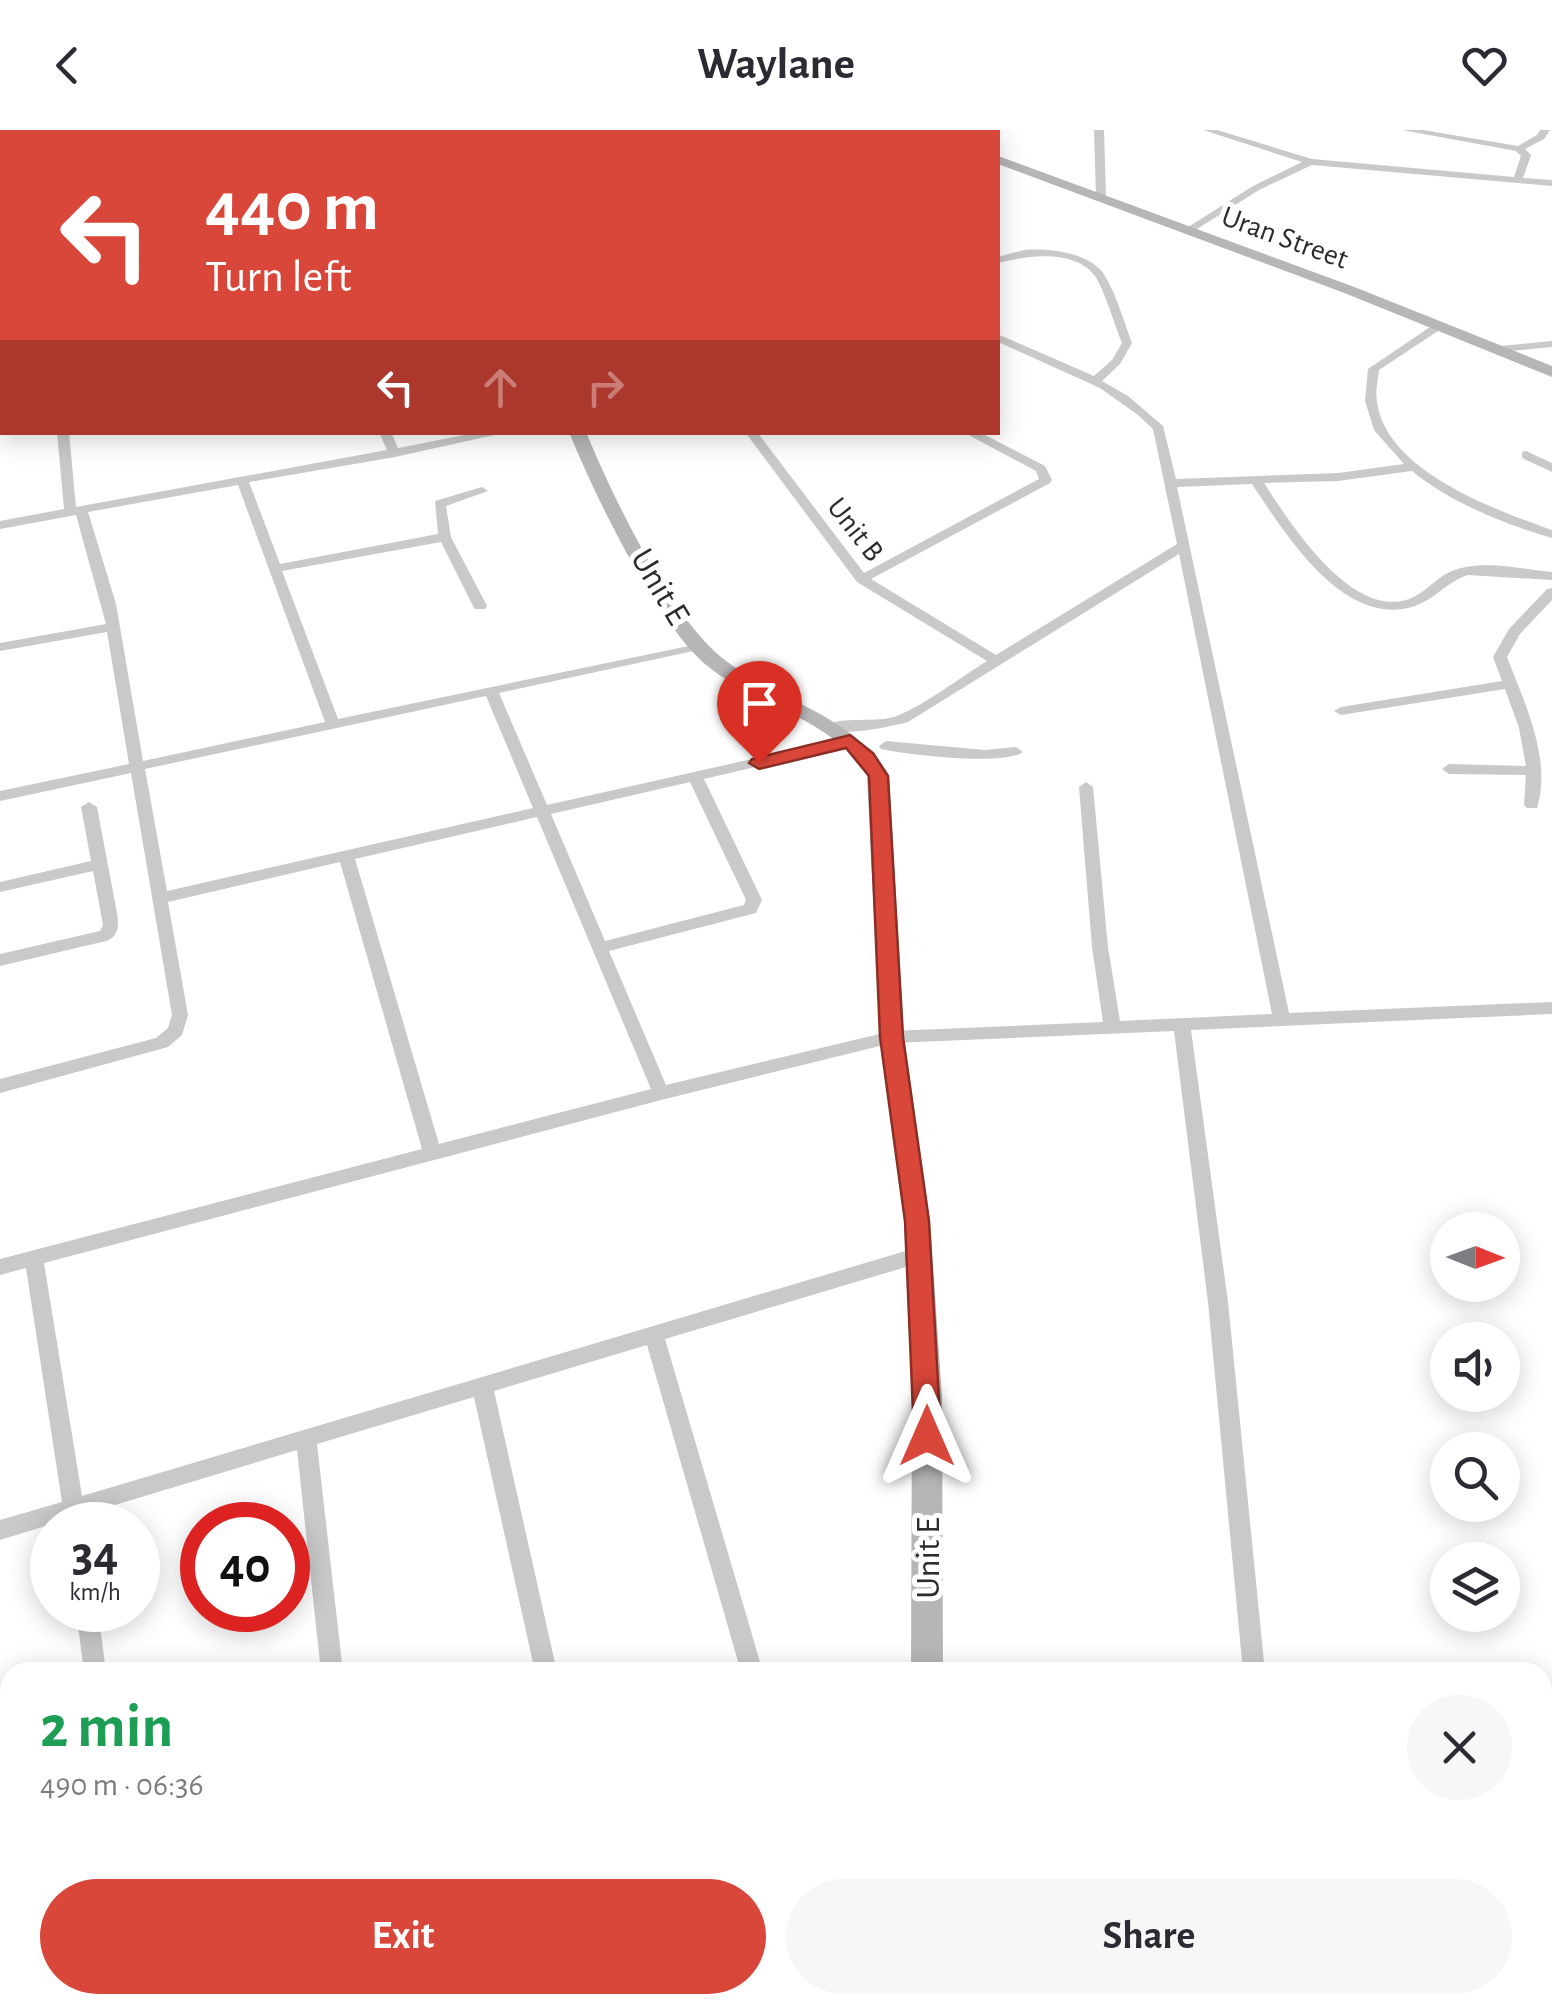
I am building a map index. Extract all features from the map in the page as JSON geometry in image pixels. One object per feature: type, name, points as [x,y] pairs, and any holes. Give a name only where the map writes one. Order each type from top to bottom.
[{"type":"street","points":[[1099,130],[1100,196],[1104,200]]},
{"type":"street","points":[[1208,130],[1311,162],[1552,184]]},
{"type":"street","points":[[1242,142],[1262,130]]},
{"type":"street","points":[[1407,130],[1519,149],[1526,155],[1518,180]]},
{"type":"street","points":[[1519,149],[1541,137],[1545,130]]},
{"type":"street","points":[[1189,231],[1256,188],[1311,162]]},
{"type":"street","name":"Uran Street","points":[[1001,164],[1440,325],[1552,372]]},
{"type":"street","points":[[1000,259],[1037,250],[1099,274],[1126,343],[1116,362],[1094,381]]},
{"type":"street","points":[[1440,325],[1372,374],[1370,398],[1376,427],[1412,467],[1491,510],[1552,534]]},
{"type":"street","points":[[1000,339],[1094,381],[1144,412],[1159,428],[1282,1021]]},
{"type":"street","points":[[1501,349],[1552,344]]},
{"type":"street","points":[[0,1086],[162,1043],[176,1031],[180,1015],[114,626],[75,511],[63,435]]},
{"type":"street","points":[[386,435],[394,453]]},
{"type":"street","points":[[0,525],[487,435]]},
{"type":"street","name":"Unit E","points":[[579,435],[641,554],[698,646],[723,668],[840,734],[866,757],[878,776],[892,1037],[919,1255],[928,1397],[927,1662]]},
{"type":"street","name":"Unit B","points":[[753,435],[862,579],[996,661]]},
{"type":"street","points":[[862,579],[1046,480],[1045,475],[973,435]]},
{"type":"street","points":[[1526,455],[1552,468]]},
{"type":"street","points":[[1173,483],[1257,482],[1412,467]]},
{"type":"street","points":[[243,482],[333,725]]},
{"type":"street","points":[[1257,482],[1281,519],[1342,588],[1364,602],[1401,605],[1420,600],[1467,570],[1552,576]]},
{"type":"street","points":[[480,606],[445,536],[439,504],[482,491]]},
{"type":"street","points":[[277,568],[445,536]]},
{"type":"street","points":[[162,898],[695,776],[903,719],[1184,544]]},
{"type":"street","points":[[1532,805],[1536,770],[1523,709],[1500,658],[1505,645],[1552,592]]},
{"type":"street","points":[[0,648],[114,626]]},
{"type":"street","points":[[0,796],[698,646]]},
{"type":"street","points":[[1341,711],[1509,684]]},
{"type":"street","points":[[491,690],[661,1093]]},
{"type":"street","points":[[878,776],[886,746],[903,719]]},
{"type":"street","points":[[886,746],[985,755],[1016,752]]},
{"type":"street","points":[[1449,769],[1536,770]]},
{"type":"street","points":[[599,948],[750,908],[754,900],[695,776]]},
{"type":"street","points":[[1086,787],[1100,947],[1112,1026]]},
{"type":"street","points":[[0,960],[106,935],[109,913],[89,808]]},
{"type":"street","points":[[346,855],[432,1155]]},
{"type":"street","points":[[0,887],[98,865]]},
{"type":"street","points":[[0,1267],[661,1093],[892,1037],[1552,1008]]},
{"type":"street","points":[[1182,1023],[1218,1302],[1253,1662]]},
{"type":"street","points":[[117,1502],[306,1439],[919,1255]]},
{"type":"street","points":[[34,1258],[73,1502]]},
{"type":"street","points":[[654,1334],[749,1662]]},
{"type":"street","points":[[482,1386],[544,1662]]},
{"type":"street","points":[[306,1439],[331,1662]]},
{"type":"street","points":[[0,1530],[30,1524]]},
{"type":"street","points":[[90,1632],[94,1662]]},
{"type":"route","points":[[759,763],[850,741],[878,776],[892,1037],[917,1221],[927,1436]]}]
